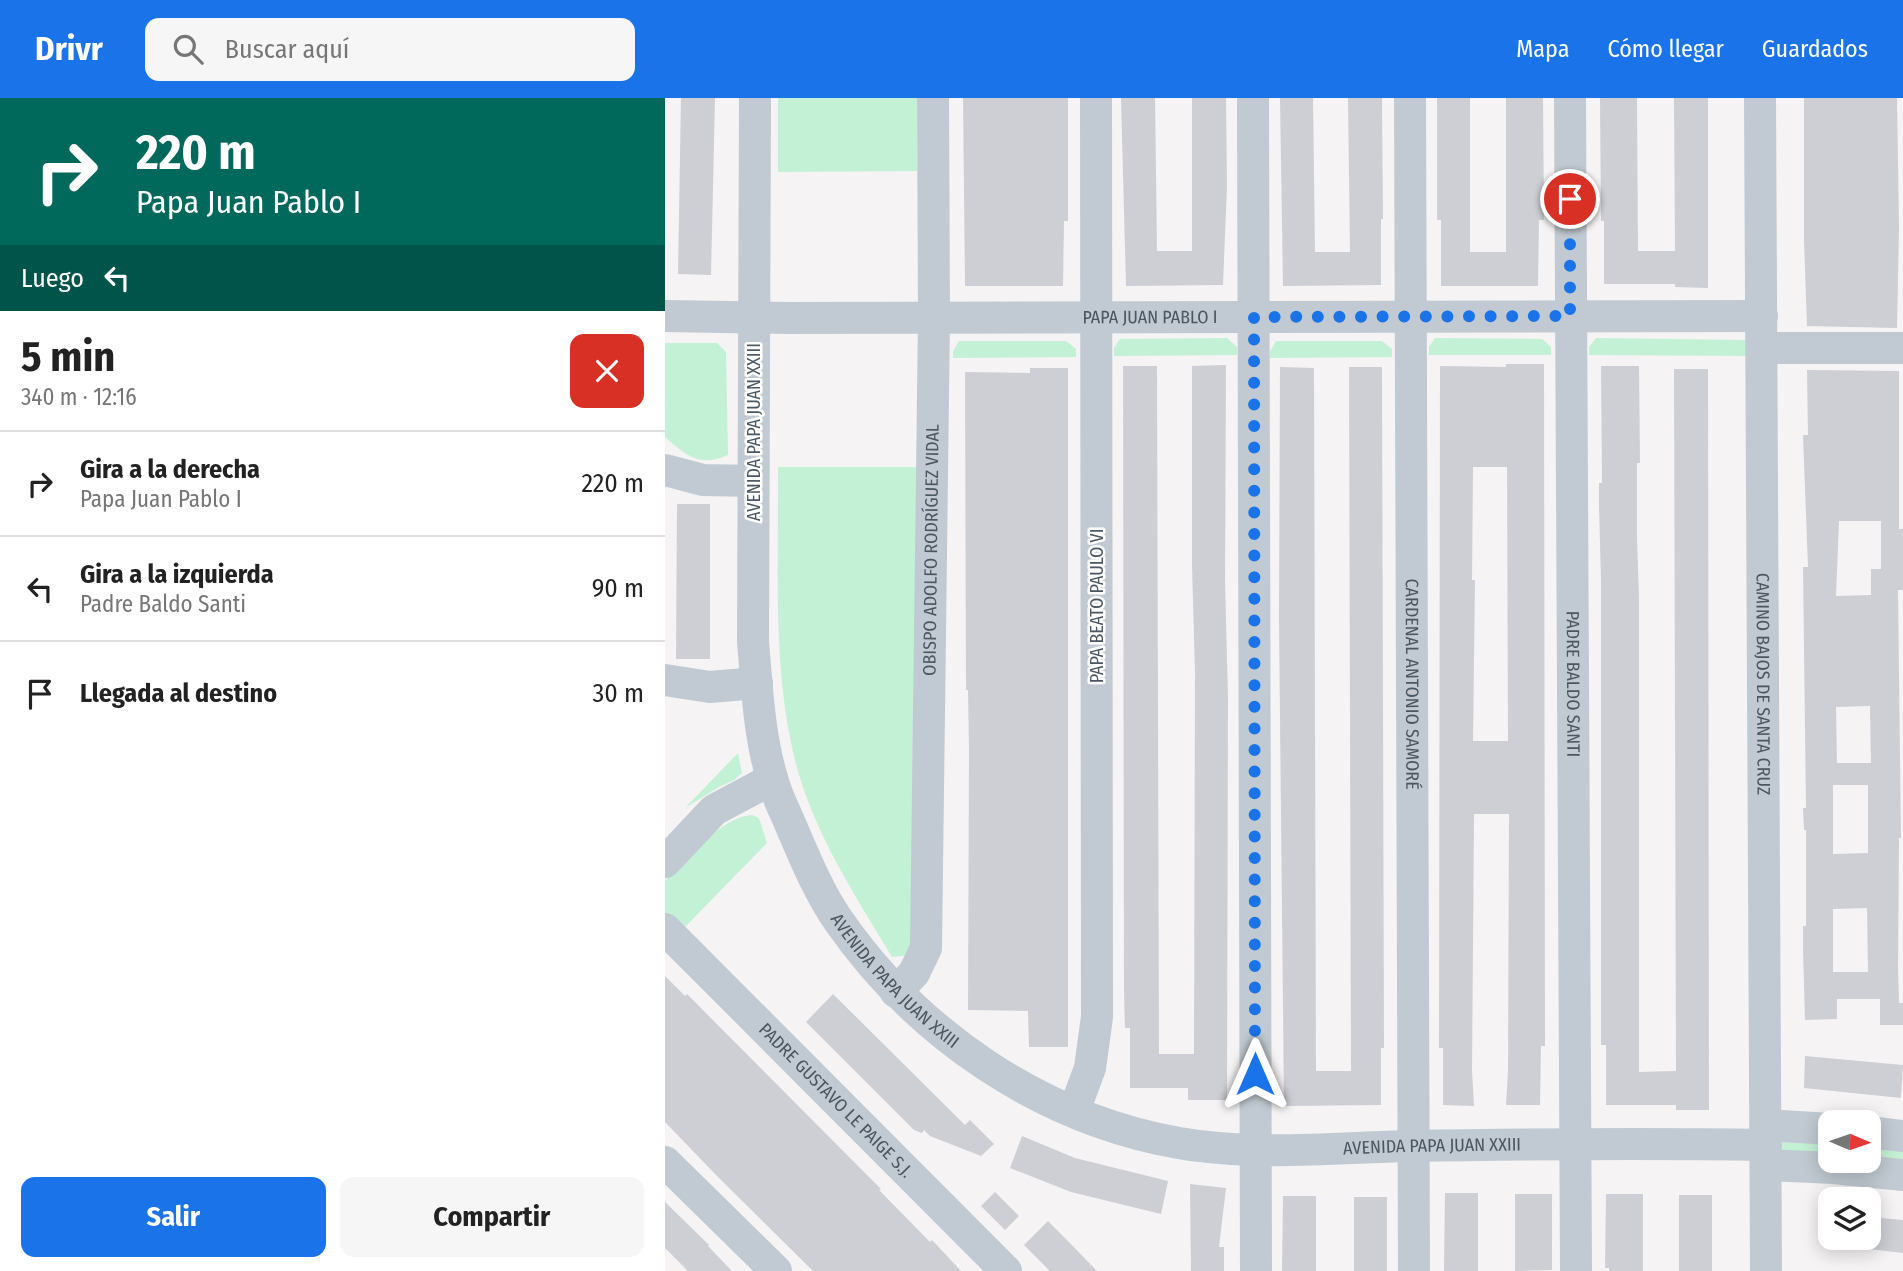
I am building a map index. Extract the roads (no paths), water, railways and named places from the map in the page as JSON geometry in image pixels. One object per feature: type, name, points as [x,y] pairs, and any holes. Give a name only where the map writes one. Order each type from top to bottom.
[{"type":"street","name":"AVENIDA PAPA JUAN XXIII","points":[[755,98],[753,642],[772,779],[809,870],[836,918],[896,992],[942,1034],[1018,1086],[1074,1111],[1135,1133],[1181,1143],[1256,1149],[1574,1144],[1766,1145]]},
{"type":"street","name":"OBISPO ADOLFO RODRÍGUEZ VIDAL","points":[[896,992],[914,973],[926,948],[934,317],[933,98]]},
{"type":"street","name":"PAPA BEATO PAULO VI","points":[[1074,1111],[1090,1068],[1097,1017],[1096,98]]},
{"type":"street","points":[[1254,98],[1256,1271]]},
{"type":"street","name":"CARDENAL ANTONIO SAMORÉ","points":[[1410,98],[1414,1271]]},
{"type":"street","name":"PADRE BALDO SANTI","points":[[1570,98],[1576,1271]]},
{"type":"street","name":"CAMINO BAJOS DE SANTA CRUZ","points":[[1760,98],[1766,1271]]},
{"type":"street","name":"PAPA JUAN PABLO I","points":[[665,316],[1762,316]]},
{"type":"street","points":[[1762,348],[1903,348]]},
{"type":"street","points":[[665,470],[703,480],[753,481]]},
{"type":"street","points":[[665,680],[710,687],[757,683]]},
{"type":"street","points":[[665,862],[715,810],[772,779]]},
{"type":"street","name":"PADRE GUSTAVO LE PAIGE S.J.","points":[[665,929],[1006,1271]]},
{"type":"street","points":[[1766,1145],[1818,1132]]},
{"type":"street","points":[[1881,1133],[1903,1136]]},
{"type":"street","points":[[1766,1145],[1833,1167],[1903,1175]]},
{"type":"street","points":[[665,1163],[776,1271]]}]
